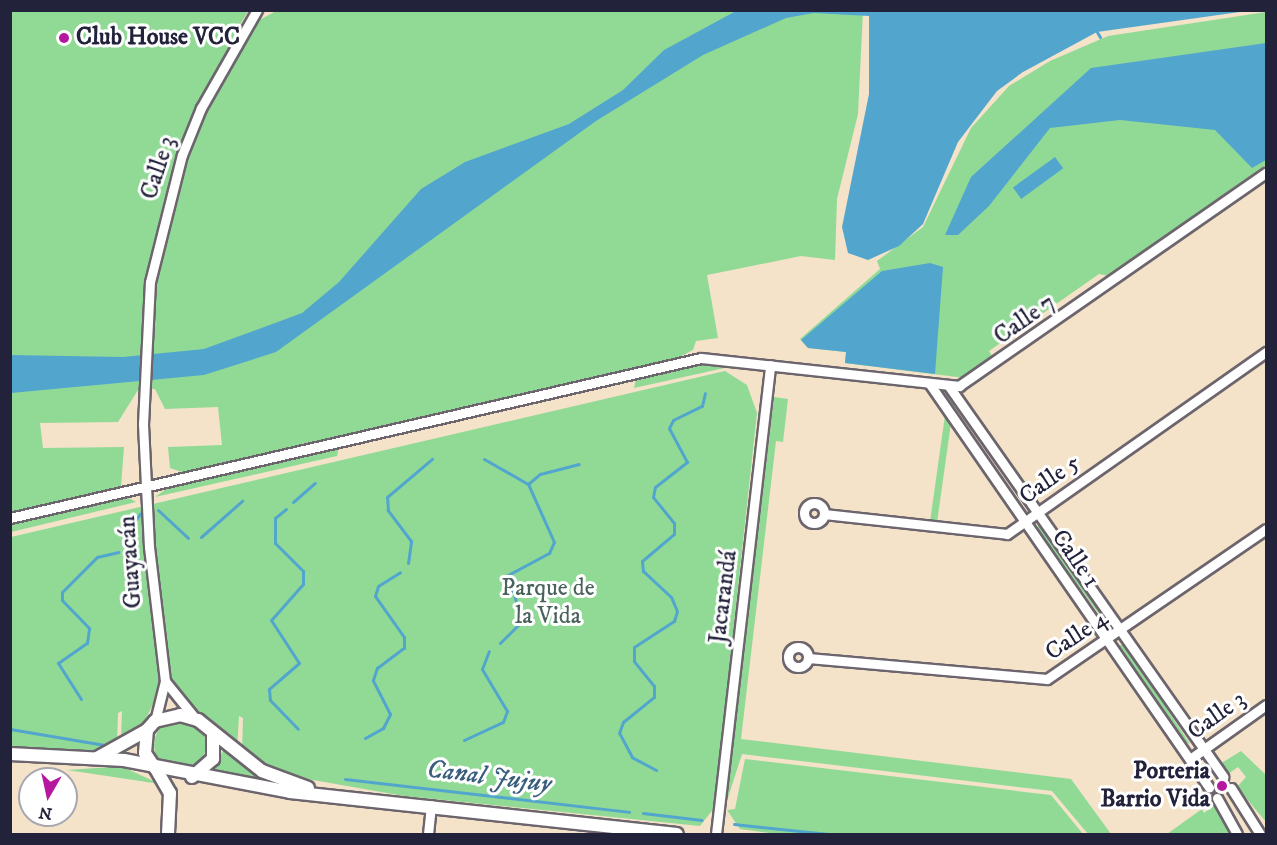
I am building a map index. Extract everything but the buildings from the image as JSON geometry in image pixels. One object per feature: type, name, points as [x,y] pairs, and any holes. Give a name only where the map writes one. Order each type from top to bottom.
[{"type":"main road","points":[[93,760],[151,726],[180,715],[198,720],[262,771],[316,791]]},
{"type":"main road","points":[[151,726],[145,753],[168,786],[171,805],[168,834]]},
{"type":"main road","points":[[171,805],[191,777],[213,759],[213,734]]},
{"type":"main road","points":[[10,754],[93,760],[156,768],[191,777],[677,834]]},
{"type":"street","name":"Calle 3","points":[[144,386],[144,353],[158,238],[182,155],[206,98],[257,10]]},
{"type":"street","name":"Calle 7","points":[[10,518],[701,358],[948,385],[968,383],[1266,173]]},
{"type":"street","name":"Calle 5","points":[[824,514],[998,535],[1025,522],[1266,352]]},
{"type":"street","name":"Jacarandá","points":[[716,834],[770,365]]},
{"type":"street","name":"Calle 1","points":[[929,383],[1209,787]]},
{"type":"street","name":"Calle 1","points":[[948,385],[1223,777]]},
{"type":"street","name":"Guayacán","points":[[144,386],[147,487],[165,681],[151,726]]},
{"type":"street","name":"Calle 4","points":[[808,658],[1039,681],[1120,632],[1266,529]]},
{"type":"street","name":"Guayacán","points":[[165,681],[182,707],[198,720]]},
{"type":"street","name":"Calle 3","points":[[1190,759],[1266,705]]},
{"type":"street","points":[[1231,788],[1260,834]]},
{"type":"street","points":[[1217,798],[1237,834]]},
{"type":"street","points":[[1223,808],[1238,798]]},
{"type":"street","points":[[428,834],[431,805]]},
{"type":"green space","points":[[278,10],[863,11],[858,114],[837,199],[835,260],[801,256],[707,275],[718,338],[696,341],[693,350],[672,361],[185,473],[170,468],[168,447],[222,445],[218,407],[165,409],[155,389],[138,390],[118,422],[40,423],[43,448],[124,447],[121,486],[11,513],[10,11],[248,11],[235,33]]},
{"type":"green space","points":[[1266,12],[1266,165],[1109,276],[1099,274],[989,351],[993,358],[965,378],[845,363],[846,352],[808,348],[800,339],[880,269],[877,261],[923,227],[971,128],[1009,86],[1050,61],[1108,36]]},
{"type":"green space","points":[[700,364],[729,367],[634,388],[636,378]]},
{"type":"green space","name":"Parque de la Vida","points":[[725,371],[747,385],[757,413],[714,808],[700,826],[404,796],[296,777],[242,753],[243,718],[239,716],[237,750],[174,689],[159,691],[145,721],[121,738],[122,711],[118,713],[117,744],[100,752],[71,754],[11,747],[11,537]]},
{"type":"green space","points":[[774,397],[788,399],[783,442],[776,441],[741,739],[1071,779],[1111,834],[1088,834],[1052,791],[742,754],[726,804]]},
{"type":"green space","points":[[947,401],[954,402],[936,532],[929,531]]},
{"type":"green space","points":[[339,446],[337,456],[155,497],[172,485]]},
{"type":"green space","points":[[125,496],[136,502],[11,532],[10,521]]},
{"type":"green space","points":[[1039,525],[1108,623],[1107,625],[1037,529]]},
{"type":"green space","points":[[1119,645],[1125,645],[1190,744],[1186,742]]},
{"type":"green space","points":[[180,719],[194,723],[202,731],[206,745],[202,759],[194,767],[180,771],[166,767],[158,759],[154,745],[158,731],[166,723]]},
{"type":"green space","points":[[224,749],[241,764],[281,785],[211,771]]},
{"type":"green space","points":[[1241,751],[1266,775],[1266,822],[1237,787],[1246,777],[1238,767],[1228,774],[1220,764]]},
{"type":"green space","points":[[745,759],[1051,795],[1083,834],[777,834],[740,829],[727,810],[735,809]]},
{"type":"green space","points":[[125,768],[160,784],[78,772],[78,769]]},
{"type":"green space","points":[[1215,805],[1233,834],[1167,834],[1202,809],[1204,813]]},
{"type":"water","points":[[736,11],[1247,11],[1097,32],[1023,72],[997,91],[958,142],[923,224],[899,246],[868,260],[848,253],[842,227],[869,94],[869,16],[814,13],[786,18],[703,55],[596,121],[276,352],[204,375],[11,393],[10,355],[123,357],[204,349],[302,313],[339,282],[421,189],[465,162],[569,124],[623,90],[664,50]]},
{"type":"water","points":[[1266,43],[1266,160],[1252,168],[1215,130],[1120,120],[1050,128],[989,206],[958,235],[945,235],[971,177],[1091,68]]},
{"type":"water","points":[[1055,157],[1063,168],[1021,199],[1013,188]]},
{"type":"water","points":[[930,263],[943,267],[935,374],[845,363],[846,352],[808,348],[801,340],[882,271]]},
{"type":"waterway","points":[[1097,32],[1100,37]]},
{"type":"waterway","points":[[656,770],[632,757],[619,733],[623,722],[654,697],[654,686],[634,661],[634,647],[674,621],[677,611],[671,597],[643,571],[642,561],[674,534],[674,523],[653,497],[655,487],[687,462],[669,428],[673,420],[702,406],[705,393]]},
{"type":"waterway","points":[[408,563],[411,541],[388,510],[387,497],[432,459]]},
{"type":"waterway","points":[[484,459],[528,484]]},
{"type":"waterway","points":[[500,643],[522,621],[508,575],[549,553],[554,542],[528,484],[540,474],[579,464]]},
{"type":"waterway","points":[[293,502],[315,483]]},
{"type":"waterway","points":[[201,537],[242,501]]},
{"type":"waterway","points":[[286,509],[275,518],[275,543],[303,571],[303,584],[271,620],[299,663],[269,689],[270,700],[298,729]]},
{"type":"waterway","points":[[158,510],[188,538]]},
{"type":"waterway","points":[[130,552],[132,525],[140,514]]},
{"type":"waterway","points":[[81,699],[58,663],[87,643],[89,628],[62,600],[62,592],[97,557],[118,552]]},
{"type":"waterway","points":[[365,738],[383,728],[390,714],[373,680],[377,668],[404,648],[404,637],[375,596],[378,586],[400,572]]},
{"type":"waterway","points":[[464,740],[503,722],[507,711],[482,669],[489,651]]},
{"type":"waterway","name":"Canal Jujuy","points":[[10,729],[105,745]]},
{"type":"waterway","name":"Canal Jujuy","points":[[345,779],[629,812]]},
{"type":"waterway","name":"Canal Jujuy","points":[[643,813],[702,820]]},
{"type":"waterway","name":"Canal Jujuy","points":[[734,824],[828,834]]},
{"type":"place","name":"Club House VCC","points":[[64,38]]},
{"type":"place","name":"Porteria Barrio Vida","points":[[1222,786]]}]
